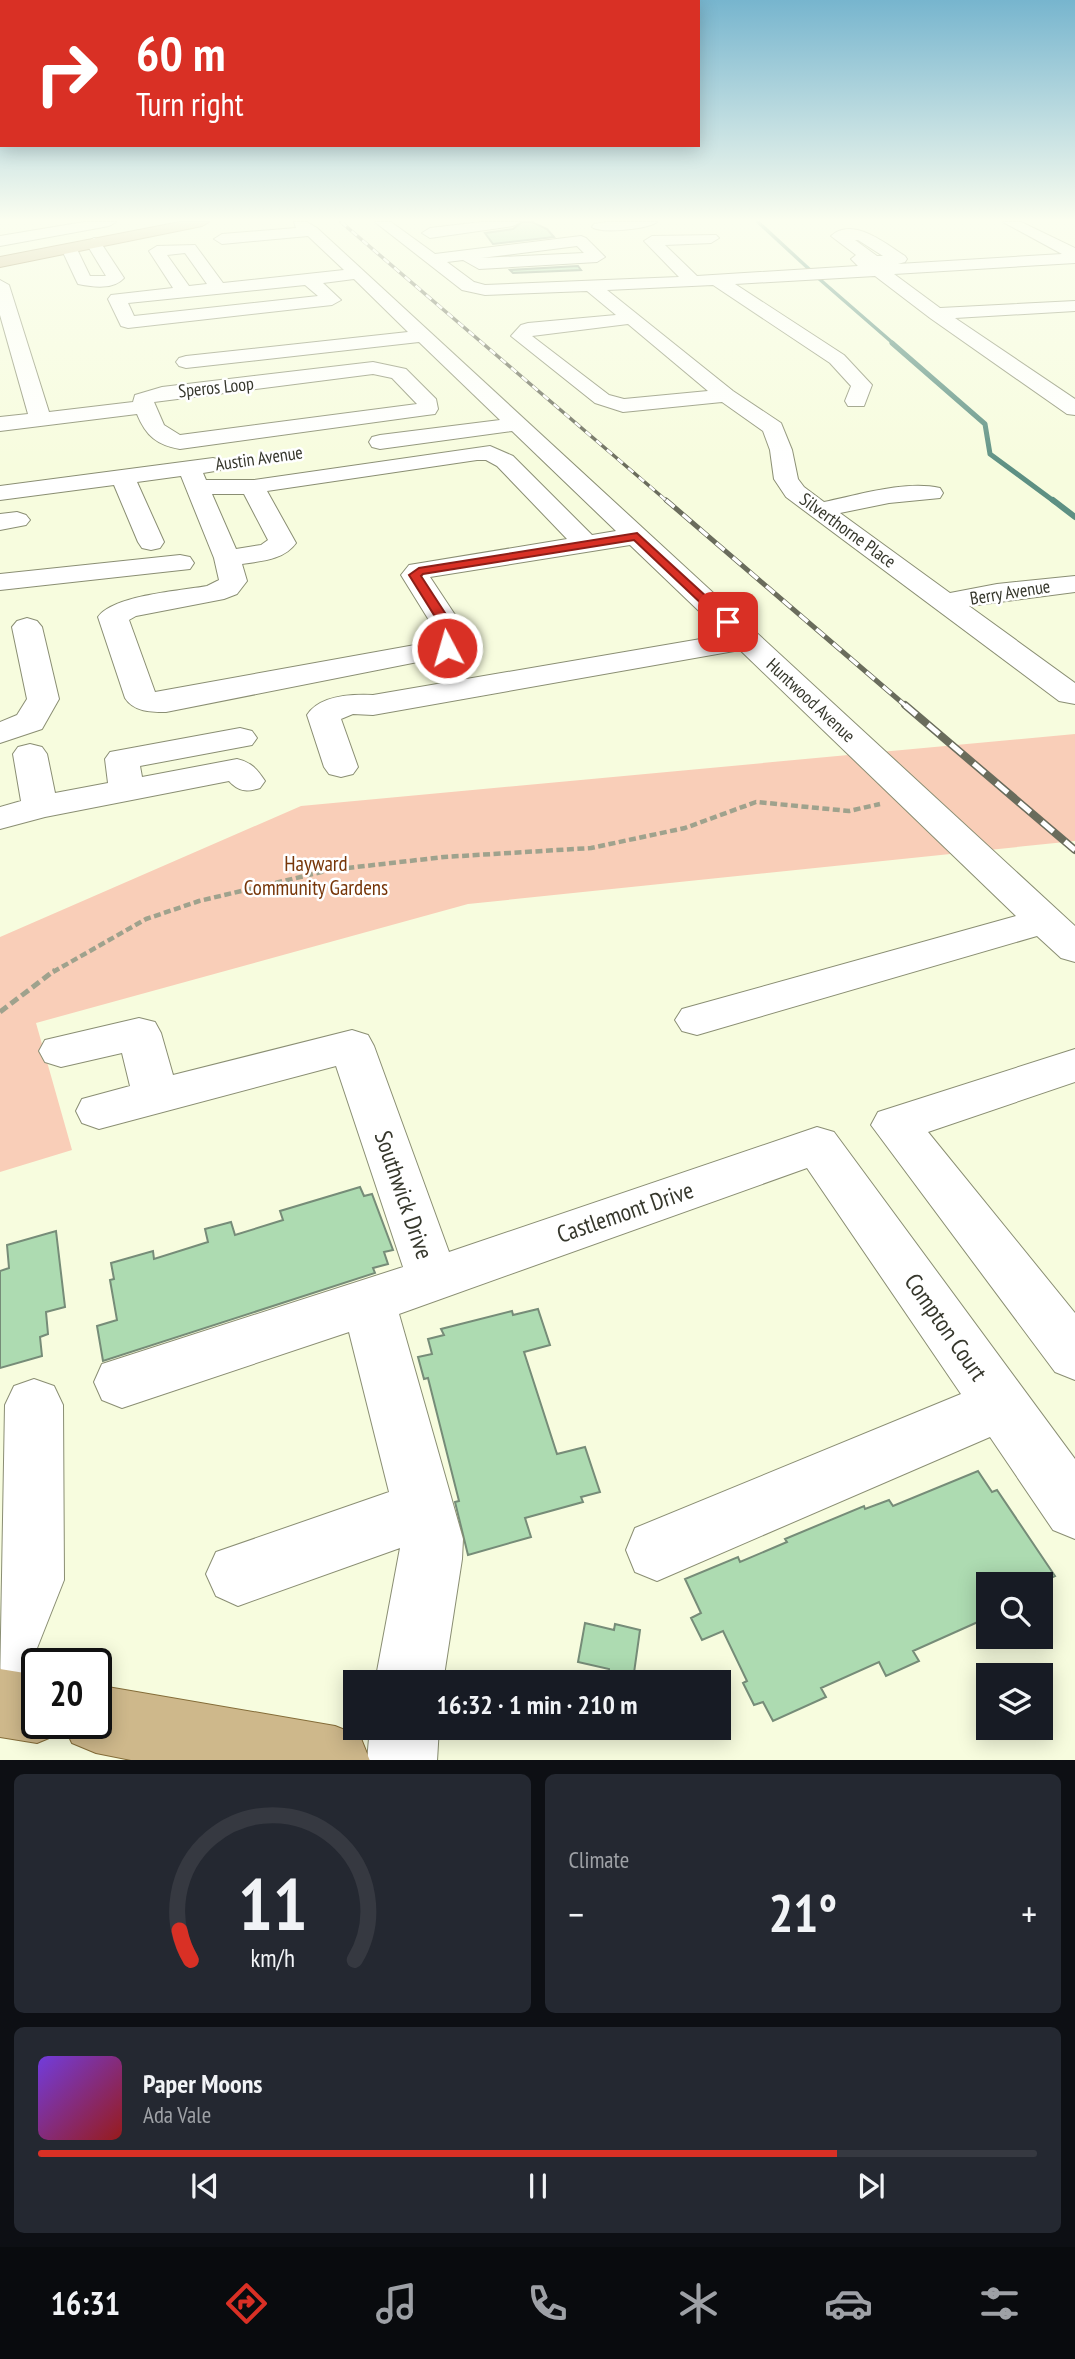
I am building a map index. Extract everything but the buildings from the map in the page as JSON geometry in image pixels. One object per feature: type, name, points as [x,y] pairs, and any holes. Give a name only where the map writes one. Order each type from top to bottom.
[{"type":"main road","points":[[0,1703],[21,1706]]},
{"type":"main road","points":[[112,1722],[335,1760]]},
{"type":"street","points":[[6,304],[40,419]]},
{"type":"street","points":[[119,304],[122,310],[165,304]]},
{"type":"street","name":"Huntwood Avenue","points":[[388,304],[1075,949]]},
{"type":"street","name":"Silverthorne Place","points":[[612,304],[726,395],[773,428],[781,450],[786,479],[795,492],[1070,694],[1075,694]]},
{"type":"street","points":[[754,304],[837,359],[862,385],[856,401]]},
{"type":"street","points":[[922,304],[1075,409]]},
{"type":"street","points":[[936,314],[1024,304]]},
{"type":"street","points":[[628,318],[528,329],[520,336],[602,399],[622,406],[726,395]]},
{"type":"street","points":[[185,362],[424,336]]},
{"type":"street","name":"Speros Loop","points":[[373,368],[394,370],[428,404],[427,409],[418,412],[258,433],[169,441],[159,435],[142,399],[150,394],[227,386],[318,384],[373,368]]},
{"type":"street","points":[[227,386],[258,433]]},
{"type":"street","points":[[0,424],[145,407]]},
{"type":"street","points":[[350,421],[368,444],[517,424]]},
{"type":"street","points":[[193,478],[257,487],[440,458],[490,453],[505,461],[586,544]]},
{"type":"street","name":"Austin Avenue","points":[[0,493],[122,477],[193,478],[241,461]]},
{"type":"street","points":[[122,477],[151,542]]},
{"type":"street","points":[[193,478],[228,558],[233,581],[227,589],[127,609],[113,617],[141,698],[145,701],[166,702],[447,648],[456,639],[415,575],[419,571],[637,536]]},
{"type":"street","points":[[228,558],[268,552],[283,543],[255,492],[257,487]]},
{"type":"street","points":[[820,510],[889,496],[931,494]]},
{"type":"street","points":[[0,582],[180,563]]},
{"type":"street","name":"Berry Avenue","points":[[946,602],[1009,591],[1075,584]]},
{"type":"street","points":[[0,733],[30,722],[43,699],[27,627]]},
{"type":"street","points":[[341,767],[323,715],[349,704],[373,705],[746,640]]},
{"type":"street","points":[[126,791],[122,759],[240,738]]},
{"type":"street","points":[[30,754],[40,807]]},
{"type":"street","points":[[0,818],[40,807],[237,769],[248,781]]},
{"type":"street","points":[[697,1020],[1045,921]]},
{"type":"street","points":[[61,1051],[139,1033],[156,1096]]},
{"type":"street","name":"Southwick Drive","points":[[99,1111],[352,1046],[433,1279],[122,1382]]},
{"type":"street","points":[[1075,1065],[895,1125],[1075,1355]]},
{"type":"street","name":"Castlemont Drive","points":[[433,1279],[817,1145]]},
{"type":"street","name":"Compton Court","points":[[817,1145],[1075,1509]]},
{"type":"street","points":[[369,1302],[432,1539],[431,1559],[411,1670]]},
{"type":"street","points":[[0,1657],[32,1580],[34,1405]]},
{"type":"street","points":[[657,1550],[1001,1405]]},
{"type":"street","points":[[238,1574],[424,1510]]},
{"type":"street","points":[[402,1760],[404,1740]]},
{"type":"path","points":[[0,1012],[64,963],[146,919],[199,901],[330,870],[444,857],[591,848],[685,828],[756,802],[849,811],[915,798]]},
{"type":"green space","name":"Hayward Community Gardens","points":[[1075,734],[1075,841],[468,904],[36,1023],[72,1150],[0,1172],[0,937],[301,806]]},
{"type":"waterway","points":[[848,304],[894,344]]},
{"type":"waterway","points":[[892,343],[985,424],[990,454],[1055,502]]},
{"type":"waterway","points":[[1053,500],[1075,517]]},
{"type":"railway","points":[[437,304],[668,502]]},
{"type":"railway","points":[[666,500],[907,707]]},
{"type":"railway","points":[[905,705],[1075,850]]},
{"type":"route","points":[[447,648],[456,639],[415,575],[419,571],[637,536],[728,622]]}]
